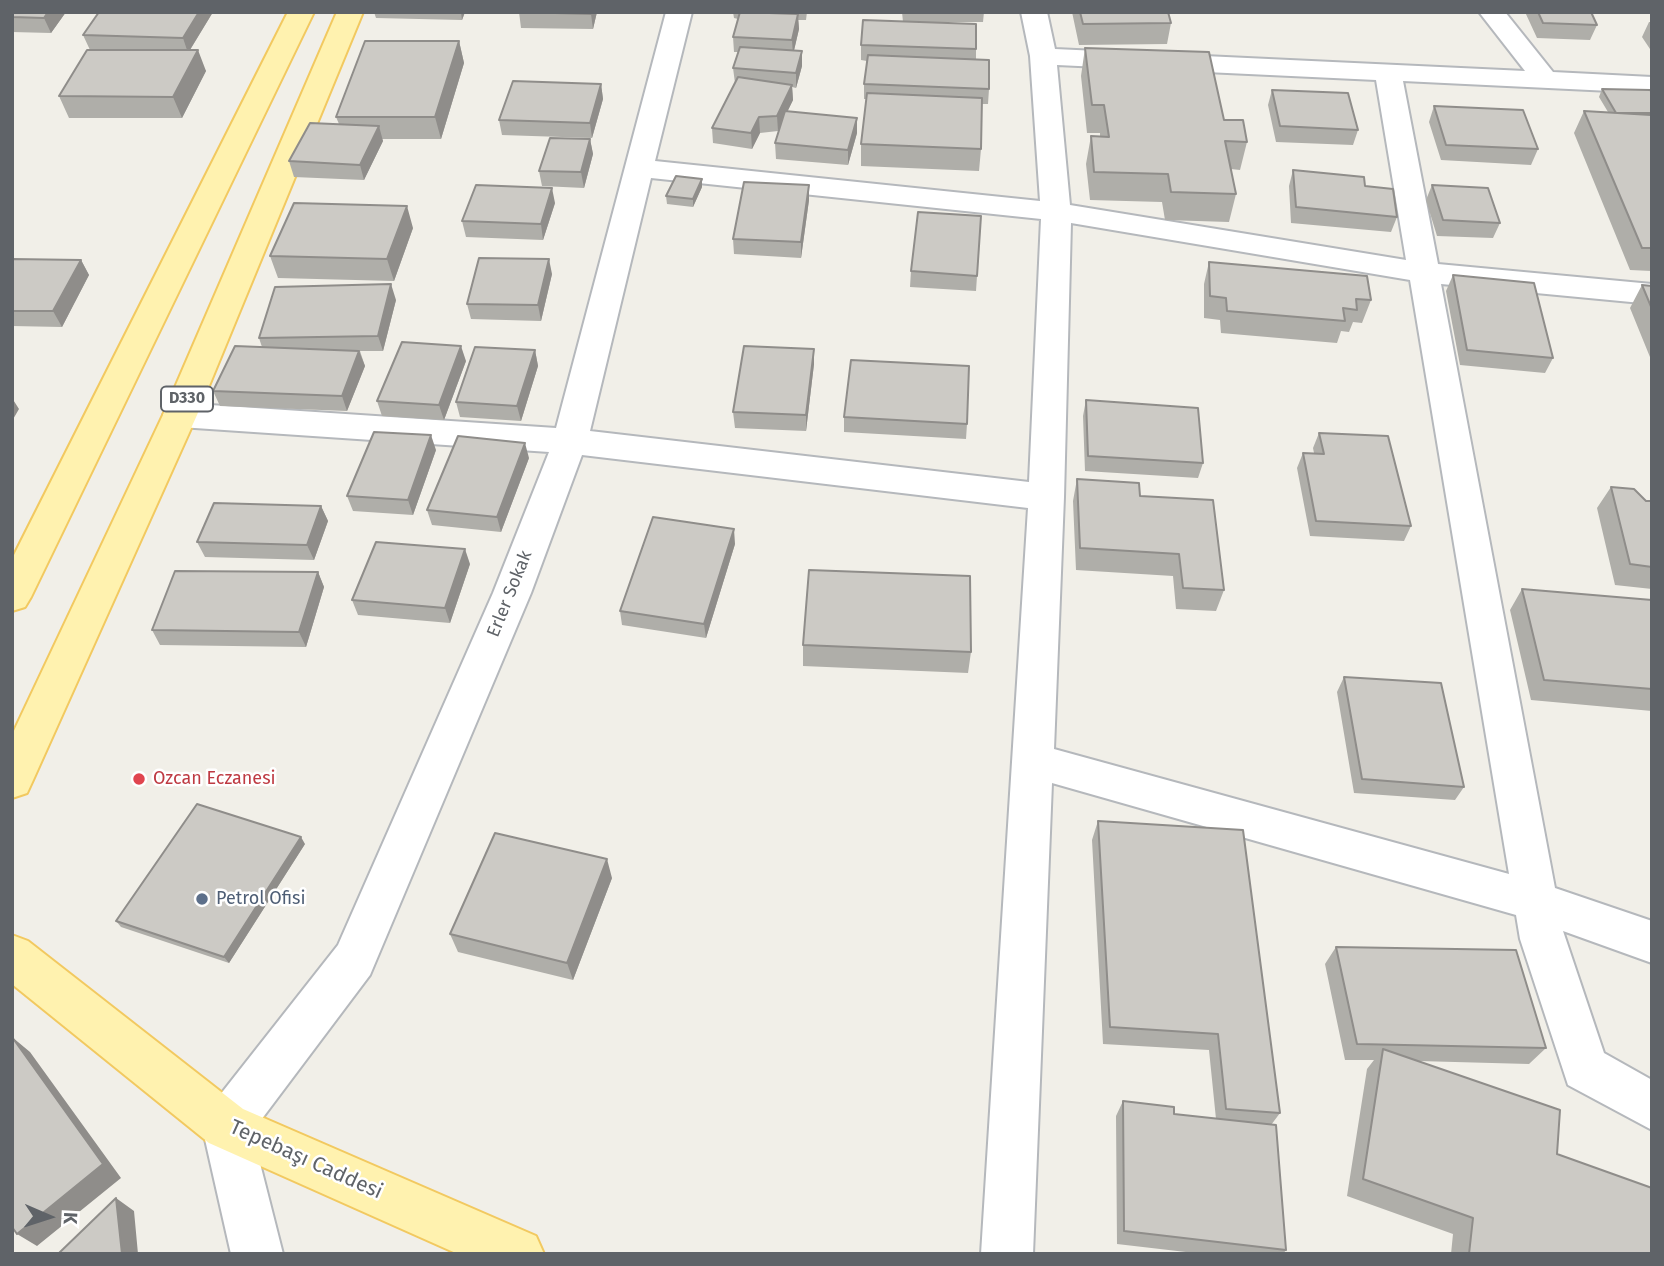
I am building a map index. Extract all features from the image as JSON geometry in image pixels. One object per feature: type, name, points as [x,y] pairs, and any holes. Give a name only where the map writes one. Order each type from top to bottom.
[{"type":"main road","points":[[12,597],[301,12]]},
{"type":"main road","name":"D330","points":[[12,780],[180,415],[350,12]]},
{"type":"main road","name":"Tepebaşı Caddesi","points":[[12,956],[226,1126],[519,1254]]},
{"type":"street","name":"Erler Sokak","points":[[226,1126],[354,960],[512,593],[570,441],[679,12]]},
{"type":"street","points":[[1007,1254],[1046,497],[1056,212],[1043,56],[1034,12]]},
{"type":"street","points":[[1492,12],[1544,78]]},
{"type":"street","points":[[1043,56],[1652,85]]},
{"type":"street","points":[[1388,71],[1542,939],[1585,1069],[1652,1106]]},
{"type":"street","points":[[640,168],[1056,212],[1424,273],[1652,294]]},
{"type":"street","points":[[180,415],[570,441],[1046,497]]},
{"type":"street","points":[[1031,760],[1535,901],[1652,942]]},
{"type":"street","points":[[226,1126],[257,1254]]},
{"type":"building","points":[[12,12],[48,12],[44,18],[12,17]]},
{"type":"building","points":[[99,12],[199,12],[183,38],[83,35]]},
{"type":"building","points":[[519,12],[591,12],[591,14]]},
{"type":"building","points":[[740,12],[798,14],[792,40],[733,37]]},
{"type":"building","points":[[1080,12],[1168,12],[1171,23],[1083,24]]},
{"type":"building","points":[[1538,12],[1591,12],[1597,25],[1543,23]]},
{"type":"building","points":[[863,20],[976,24],[976,49],[861,45]]},
{"type":"building","points":[[365,41],[459,41],[435,117],[336,117]]},
{"type":"building","points":[[740,47],[802,51],[796,73],[733,68]]},
{"type":"building","points":[[1085,48],[1209,52],[1224,120],[1243,120],[1247,142],[1225,141],[1236,194],[1171,192],[1168,174],[1094,172],[1091,136],[1109,137],[1104,105],[1092,105]]},
{"type":"building","points":[[87,50],[198,50],[173,97],[59,96]]},
{"type":"building","points":[[868,55],[989,60],[989,89],[864,84]]},
{"type":"building","points":[[738,77],[792,85],[777,116],[759,117],[751,133],[712,128]]},
{"type":"building","points":[[513,81],[601,84],[590,123],[499,120]]},
{"type":"building","points":[[1602,89],[1650,90],[1652,113],[1616,113]]},
{"type":"building","points":[[1272,90],[1348,93],[1358,130],[1280,126]]},
{"type":"building","points":[[867,93],[982,98],[981,149],[861,144]]},
{"type":"building","points":[[1434,106],[1523,110],[1538,149],[1446,145]]},
{"type":"building","points":[[785,111],[857,118],[848,150],[775,143]]},
{"type":"building","points":[[1584,111],[1651,115],[1652,248],[1642,248]]},
{"type":"building","points":[[310,123],[379,126],[360,165],[289,161]]},
{"type":"building","points":[[550,138],[590,139],[581,172],[539,171]]},
{"type":"building","points":[[1293,170],[1364,177],[1365,186],[1393,189],[1397,217],[1296,207]]},
{"type":"building","points":[[676,176],[702,179],[693,199],[666,196]]},
{"type":"building","points":[[744,182],[809,185],[801,242],[733,239]]},
{"type":"building","points":[[476,185],[552,188],[541,224],[462,221]]},
{"type":"building","points":[[1432,185],[1488,188],[1500,223],[1443,220]]},
{"type":"building","points":[[294,203],[407,206],[387,259],[270,256]]},
{"type":"building","points":[[918,212],[981,216],[977,276],[911,271]]},
{"type":"building","points":[[479,258],[549,259],[538,305],[467,304]]},
{"type":"building","points":[[12,259],[81,260],[53,311],[12,311]]},
{"type":"building","points":[[1209,262],[1367,276],[1371,300],[1356,299],[1357,310],[1343,308],[1345,321],[1227,311],[1226,298],[1210,296]]},
{"type":"building","points":[[1453,275],[1534,283],[1553,358],[1467,350]]},
{"type":"building","points":[[391,284],[378,336],[259,338],[275,287]]},
{"type":"building","points":[[1642,285],[1652,286],[1652,309]]},
{"type":"building","points":[[402,342],[461,346],[439,405],[377,401]]},
{"type":"building","points":[[235,346],[359,351],[342,396],[213,391]]},
{"type":"building","points":[[744,346],[814,349],[806,415],[733,412]]},
{"type":"building","points":[[475,347],[535,350],[517,406],[456,402]]},
{"type":"building","points":[[851,360],[969,366],[967,424],[844,417]]},
{"type":"building","points":[[1086,400],[1198,408],[1203,463],[1088,456]]},
{"type":"building","points":[[374,432],[431,435],[408,500],[347,496]]},
{"type":"building","points":[[1319,433],[1388,436],[1411,526],[1316,521],[1303,453],[1324,454]]},
{"type":"building","points":[[458,436],[525,443],[497,517],[427,510]]},
{"type":"building","points":[[1077,479],[1139,483],[1140,496],[1213,500],[1224,590],[1183,588],[1179,554],[1080,548]]},
{"type":"building","points":[[1611,487],[1634,489],[1646,501],[1652,501],[1652,567],[1630,564]]},
{"type":"building","points":[[214,503],[321,506],[307,545],[197,542]]},
{"type":"building","points":[[653,517],[734,529],[704,624],[620,611]]},
{"type":"building","points":[[376,542],[465,549],[445,608],[352,600]]},
{"type":"building","points":[[809,570],[970,576],[971,652],[803,645]]},
{"type":"building","points":[[175,571],[318,572],[299,632],[152,630]]},
{"type":"building","points":[[1522,589],[1652,600],[1652,689],[1544,680]]},
{"type":"building","points":[[1344,677],[1441,683],[1464,787],[1362,779]]},
{"type":"building","points":[[197,804],[301,837],[224,957],[116,921]]},
{"type":"building","points":[[1098,821],[1243,830],[1280,1113],[1226,1109],[1218,1034],[1110,1027]]},
{"type":"building","points":[[495,833],[607,859],[567,963],[450,934]]},
{"type":"building","points":[[1336,947],[1516,950],[1546,1048],[1357,1044]]},
{"type":"building","points":[[12,1037],[103,1164],[17,1234],[12,1227]]},
{"type":"building","points":[[1383,1049],[1560,1110],[1557,1154],[1652,1188],[1652,1254],[1469,1254],[1473,1218],[1363,1179]]},
{"type":"building","points":[[1123,1101],[1174,1107],[1174,1114],[1276,1125],[1286,1250],[1124,1231]]},
{"type":"building","points":[[116,1198],[122,1254],[58,1254]]},
{"type":"place","name":"Ozcan Eczanesi","points":[[139,779]]},
{"type":"place","name":"Petrol Ofisi","points":[[202,899]]}]
